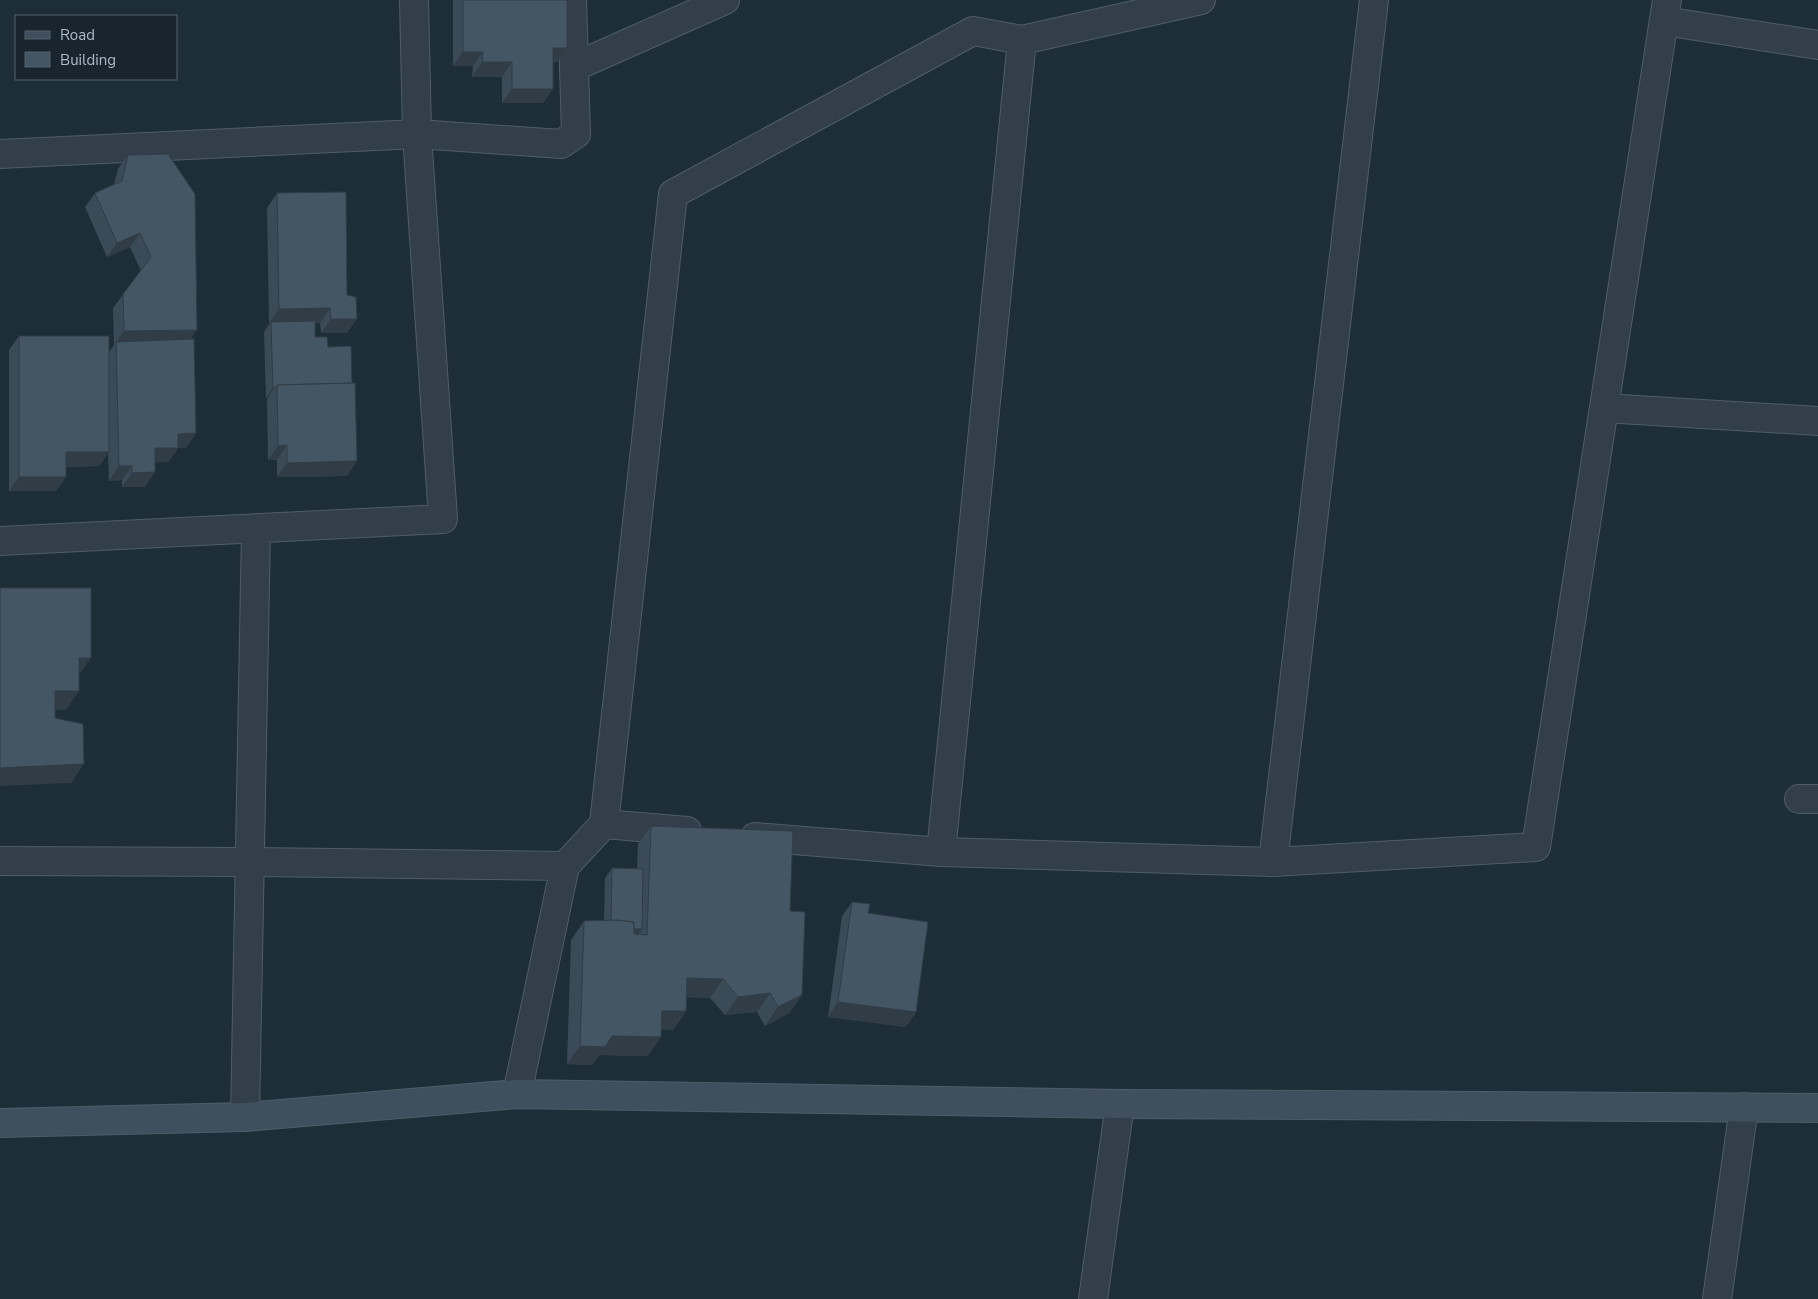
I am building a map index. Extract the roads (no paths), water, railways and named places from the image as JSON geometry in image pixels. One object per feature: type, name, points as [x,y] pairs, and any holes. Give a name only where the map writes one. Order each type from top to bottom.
[{"type":"main road","points":[[0,1122],[245,1117],[516,1094],[1120,1104],[1818,1108]]},
{"type":"street","points":[[0,541],[444,519],[417,134],[414,0]]},
{"type":"street","points":[[0,154],[417,134],[561,144],[576,134],[572,0]]},
{"type":"street","points":[[574,67],[725,0]]},
{"type":"street","points":[[516,1094],[565,866],[604,824],[673,194],[973,31],[1022,40],[1201,0]]},
{"type":"street","points":[[1273,862],[1374,0]]},
{"type":"street","points":[[604,824],[941,852],[1273,862],[1536,847],[1666,11],[1818,45]]},
{"type":"street","points":[[941,852],[1022,40]]},
{"type":"street","points":[[1604,408],[1818,421]]},
{"type":"street","points":[[245,1117],[256,528]]},
{"type":"street","points":[[0,861],[565,866]]},
{"type":"street","points":[[1094,1299],[1120,1104]]},
{"type":"street","points":[[1717,1299],[1744,1107]]}]
